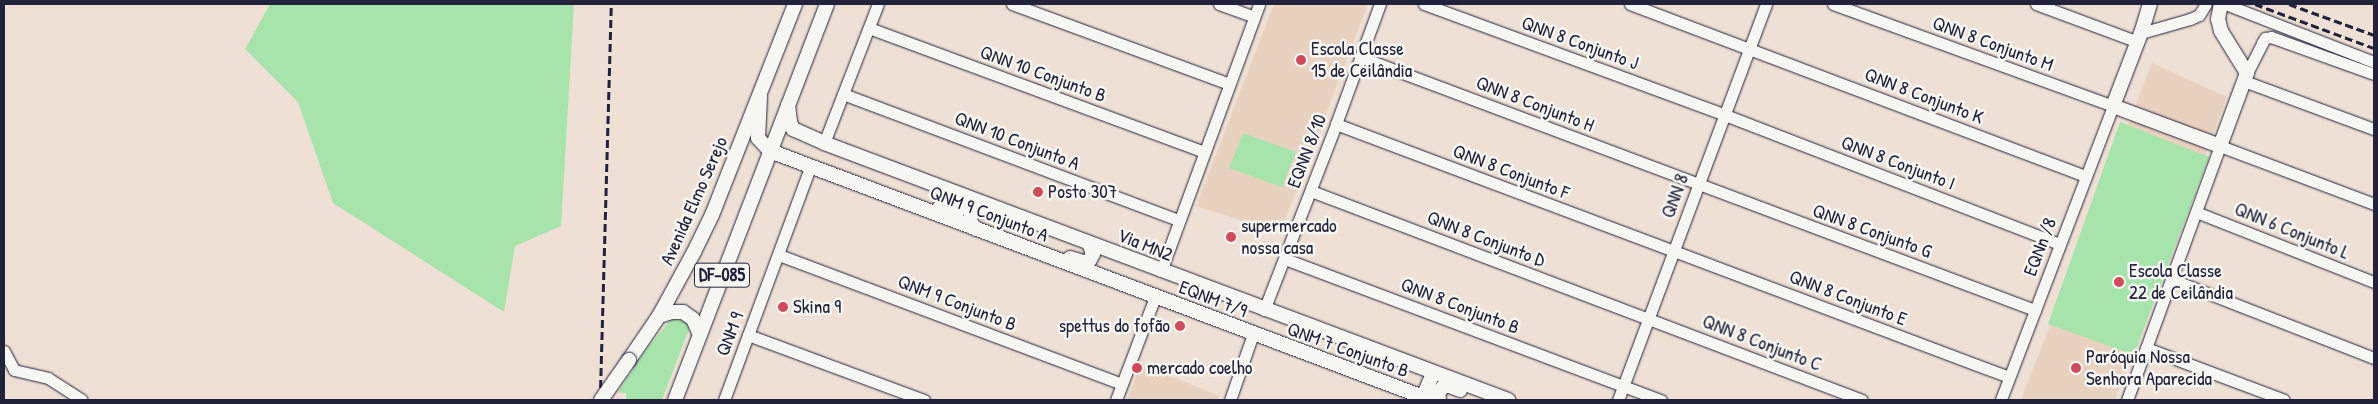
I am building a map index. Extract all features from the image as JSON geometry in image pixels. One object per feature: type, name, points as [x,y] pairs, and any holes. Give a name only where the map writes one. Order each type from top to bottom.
[{"type":"main road","name":"Avenida Elmo Serejo","points":[[601,400],[658,316],[709,222],[760,97],[795,4]]},
{"type":"main road","name":"DF-085","points":[[675,400],[827,4]]},
{"type":"main road","points":[[2150,4],[2140,37],[2113,106],[2220,146],[2246,77],[2221,31],[2218,19],[2227,5]]},
{"type":"main road","points":[[760,97],[758,138],[770,151]]},
{"type":"main road","name":"Via MN2","points":[[788,105],[790,122],[794,129],[824,143],[1264,310],[1508,400]]},
{"type":"main road","name":"QNM 9 Conjunto A","points":[[770,151],[1155,297]]},
{"type":"main road","points":[[857,184],[898,193],[951,213],[958,212],[960,208],[961,201],[956,193]]},
{"type":"main road","points":[[976,229],[970,222],[970,215],[978,209],[1034,230],[1068,235]]},
{"type":"main road","points":[[1048,256],[1060,255],[1086,263],[1093,254],[1089,243]]},
{"type":"main road","name":"EQNM 7/9","points":[[1155,297],[1253,334]]},
{"type":"main road","points":[[658,316],[672,312],[683,312],[693,319],[700,335]]},
{"type":"main road","name":"QNM 7 Conjunto B","points":[[1253,334],[1427,399]]},
{"type":"main road","points":[[1427,399],[1433,373]]},
{"type":"main road","points":[[1439,400],[1438,393],[1447,385],[1489,400]]},
{"type":"street","points":[[824,143],[878,4]]},
{"type":"street","points":[[1012,4],[1229,84]]},
{"type":"street","points":[[1219,4],[1254,17]]},
{"type":"street","points":[[1161,271],[1259,4]]},
{"type":"street","name":"EQNN 8/10","points":[[1264,310],[1311,191],[1380,4]]},
{"type":"street","name":"QNN 8 Conjunto J","points":[[1424,4],[1725,116]]},
{"type":"street","name":"QNN 8 Conjunto K","points":[[1630,4],[2086,176]]},
{"type":"street","name":"QNN 8","points":[[1618,400],[1766,4]]},
{"type":"street","name":"QNN 8 Conjunto M","points":[[1833,4],[2113,106]]},
{"type":"street","points":[[2036,4],[2140,37],[2199,15],[2206,4]]},
{"type":"street","points":[[2227,5],[2374,62]]},
{"type":"street","name":"QNN 10 Conjunto B","points":[[869,28],[1205,152]]},
{"type":"street","points":[[2374,74],[2271,37],[2265,38],[2246,77],[2374,129]]},
{"type":"street","name":"QNN 8 Conjunto H","points":[[1360,57],[1698,184]]},
{"type":"street","name":"QNN 10 Conjunto A","points":[[843,94],[1179,220]]},
{"type":"street","name":"EQNn /8","points":[[2001,400],[2113,106]]},
{"type":"street","name":"QNN 8 Conjunto I","points":[[1725,116],[2060,244]]},
{"type":"street","name":"QNN 8 Conjunto F","points":[[1336,124],[1674,252]]},
{"type":"street","points":[[2127,400],[2220,146],[2374,204]]},
{"type":"street","name":"QNM 9","points":[[724,400],[810,167]]},
{"type":"street","name":"QNN 8 Conjunto G","points":[[1698,184],[2035,310]]},
{"type":"street","name":"QNN 8 Conjunto D","points":[[1311,191],[1648,319]]},
{"type":"street","name":"QNN 6 Conjunto L","points":[[2196,212],[2374,282]]},
{"type":"street","name":"QNN 8 Conjunto E","points":[[1674,252],[2009,377]]},
{"type":"street","name":"QNM 9 Conjunto B","points":[[779,255],[1122,384]]},
{"type":"street","name":"QNN 8 Conjunto B","points":[[1284,259],[1661,400]]},
{"type":"street","points":[[2171,279],[2374,358]]},
{"type":"street","name":"EQNM 7/9","points":[[1116,400],[1155,297]]},
{"type":"street","name":"QNN 8 Conjunto C","points":[[1648,319],[1862,400]]},
{"type":"street","name":"EQNM 7/9","points":[[1230,400],[1253,334]]},
{"type":"street","points":[[748,335],[924,400]]},
{"type":"street","points":[[2146,348],[2284,400]]},
{"type":"street","points":[[4,351],[14,370],[48,378],[82,400]]},
{"type":"shaded area","points":[[1274,4],[1368,4],[1280,233],[1196,206]]},
{"type":"shaded area","points":[[2152,63],[2227,97],[2115,400],[2021,400]]},
{"type":"shaded area","points":[[1141,364],[1219,396],[1218,400],[1127,400]]},
{"type":"green space","points":[[270,4],[574,4],[561,226],[515,246],[504,312],[333,203],[298,102],[245,49]]},
{"type":"green space","points":[[2120,122],[2209,157],[2134,355],[2048,324]]},
{"type":"green space","points":[[1243,133],[1296,152],[1282,187],[1229,168]]},
{"type":"green space","points":[[676,318],[688,323],[689,329],[662,400],[626,400],[626,393],[618,392],[646,350],[669,322]]},
{"type":"railway","points":[[600,400],[611,4]]},
{"type":"railway","points":[[2255,4],[2374,48]]},
{"type":"railway","points":[[2289,4],[2374,35]]},
{"type":"place","name":"Escola Classe 15 de Ceilândia","points":[[1301,60]]},
{"type":"place","name":"Posto 307","points":[[1038,192]]},
{"type":"place","name":"supermercado nossa casa","points":[[1231,237]]},
{"type":"place","name":"Escola Classe 22 de Ceilândia","points":[[2119,282]]},
{"type":"place","name":"Skina 9","points":[[783,307]]},
{"type":"place","name":"spettus do fofão","points":[[1180,326]]},
{"type":"place","name":"mercado coelho","points":[[1137,368]]},
{"type":"place","name":"Paróquia Nossa Senhora Aparecida","points":[[2076,368]]}]
